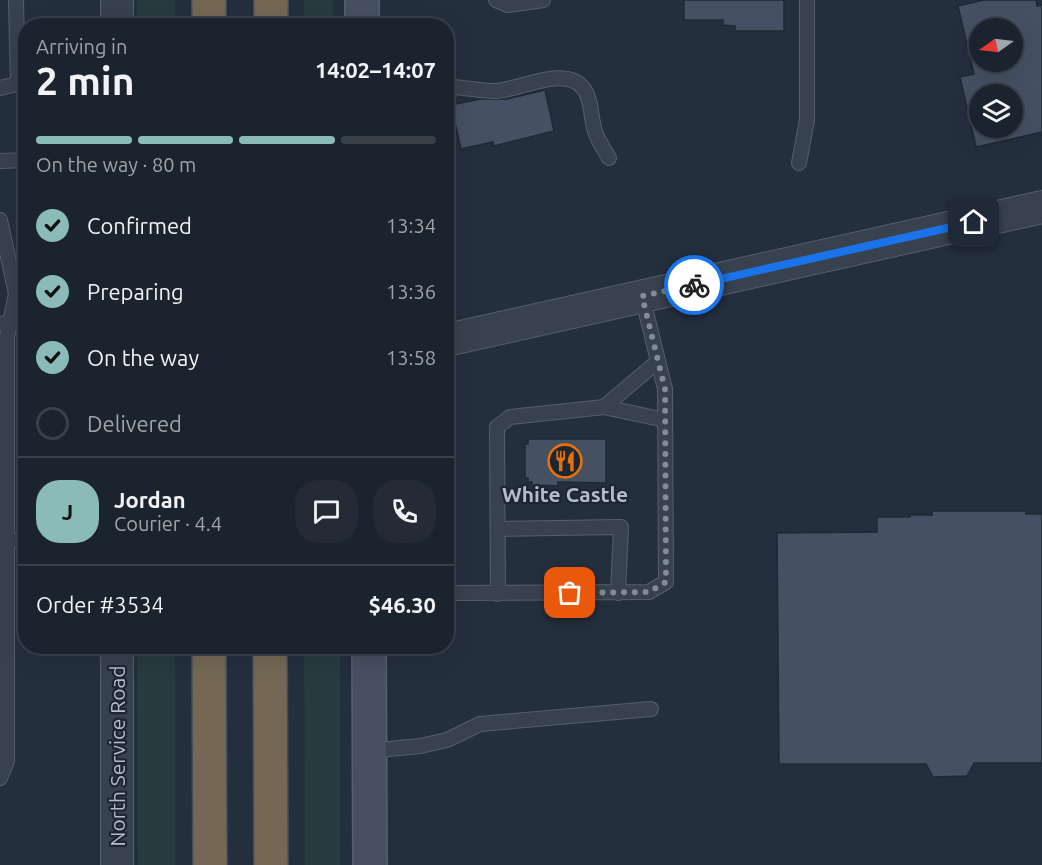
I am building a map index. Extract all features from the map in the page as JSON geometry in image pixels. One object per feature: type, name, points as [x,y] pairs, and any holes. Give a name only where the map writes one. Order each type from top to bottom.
[{"type":"highway","points":[[209,0],[209,18]]},
{"type":"highway","points":[[271,0],[271,18]]},
{"type":"highway","points":[[209,654],[210,865]]},
{"type":"highway","points":[[270,654],[271,865]]},
{"type":"main road","points":[[362,0],[362,18]]},
{"type":"main road","points":[[369,654],[370,865]]},
{"type":"street","points":[[117,0],[117,18]]},
{"type":"street","points":[[454,338],[1042,207]]},
{"type":"street","name":"North Service Road","points":[[117,654],[117,865]]},
{"type":"lane","points":[[16,0],[18,28]]},
{"type":"lane","points":[[496,0],[508,5],[525,5],[543,0]]},
{"type":"lane","points":[[800,163],[807,120],[807,0]]},
{"type":"lane","points":[[454,87],[497,91],[548,79],[563,78],[575,81],[584,89],[596,134],[609,158]]},
{"type":"lane","points":[[0,88],[18,84]]},
{"type":"lane","points":[[0,161],[18,160]]},
{"type":"lane","points":[[0,220],[16,294],[5,323],[7,337],[3,540],[7,760],[0,778]]},
{"type":"lane","points":[[454,593],[649,592],[666,582],[665,389],[642,296]]},
{"type":"lane","points":[[604,408],[657,362]]},
{"type":"lane","points":[[498,594],[497,427],[510,417],[604,408],[665,420]]},
{"type":"lane","points":[[498,529],[621,527],[618,592]]},
{"type":"lane","points":[[3,540],[18,541]]},
{"type":"lane","points":[[369,751],[420,746],[447,740],[480,724],[651,709]]},
{"type":"green space","points":[[137,0],[175,0],[175,18],[137,18]]},
{"type":"green space","points":[[304,0],[333,0],[333,18],[304,18]]},
{"type":"green space","points":[[137,654],[175,654],[175,865],[138,865]]},
{"type":"green space","points":[[304,654],[340,654],[340,865],[305,865]]},
{"type":"building","points":[[684,0],[784,0],[784,31],[735,31],[735,26],[723,25],[723,20],[684,20]]},
{"type":"building","points":[[984,0],[1036,0],[1037,6],[1042,5],[1042,132],[1023,136],[1023,84],[969,84],[969,116],[960,77],[974,74],[974,72],[1023,72],[1023,18],[969,18],[969,53],[958,6]]},
{"type":"building","points":[[545,90],[554,131],[494,146],[493,142],[461,149],[454,118],[454,104],[480,99],[507,99]]},
{"type":"building","points":[[974,138],[1016,138],[976,147]]},
{"type":"building","name":"White Castle","points":[[528,439],[606,439],[606,483],[558,482],[558,486],[532,485],[532,482],[528,482],[528,478],[525,478],[525,444],[528,444]]},
{"type":"building","points":[[932,511],[1026,511],[1026,514],[1042,514],[1042,763],[974,763],[967,776],[933,777],[926,764],[779,764],[777,533],[877,532],[877,517],[932,515]]},
{"type":"way so far","points":[[570,593],[649,592],[666,582],[665,389],[642,296],[694,285]]},
{"type":"place","name":"White Castle","points":[[565,461]]},
{"type":"route","points":[[694,285],[974,222]]}]
